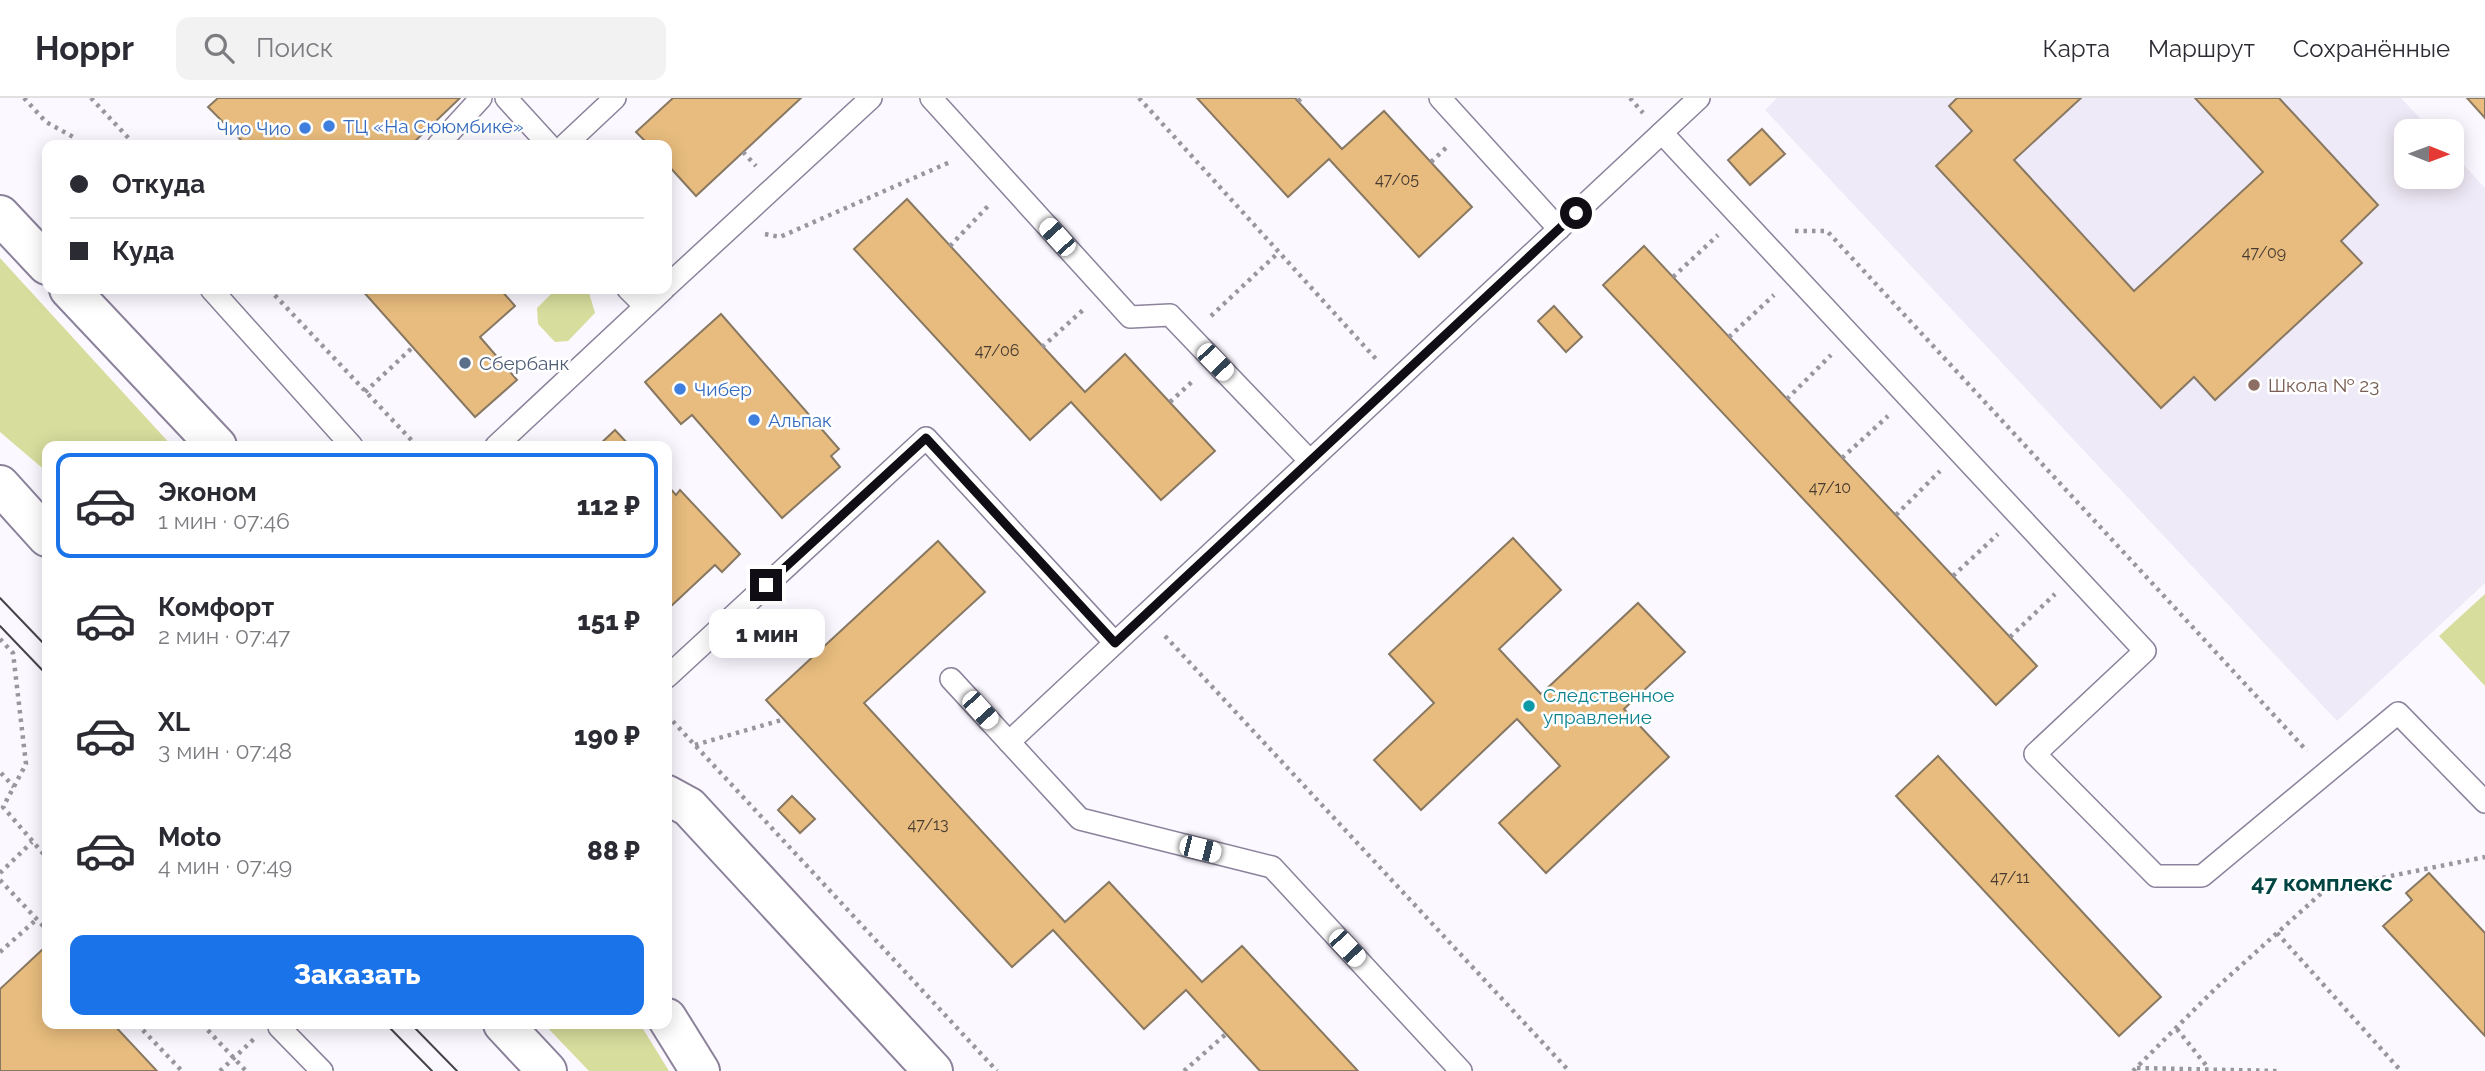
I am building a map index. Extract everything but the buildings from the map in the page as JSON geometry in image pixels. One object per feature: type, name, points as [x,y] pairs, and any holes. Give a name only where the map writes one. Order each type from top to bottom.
[{"type":"main road","points":[[0,215],[42,260]]},
{"type":"main road","points":[[74,294],[212,441]]},
{"type":"main road","points":[[0,485],[42,531]]},
{"type":"main road","points":[[672,798],[689,807],[933,1071]]},
{"type":"main road","points":[[672,1025],[700,1071]]},
{"type":"main road","points":[[508,1029],[547,1071]]},
{"type":"lane","points":[[443,140],[481,98]]},
{"type":"lane","points":[[506,98],[544,140]]},
{"type":"lane","points":[[570,140],[615,98]]},
{"type":"lane","points":[[672,281],[871,98]]},
{"type":"lane","points":[[931,98],[1130,317],[1170,315],[1310,461]]},
{"type":"lane","points":[[1440,98],[1559,229]]},
{"type":"lane","points":[[1009,742],[1699,98]]},
{"type":"lane","points":[[1662,133],[2145,651],[2035,754],[2156,876],[2202,876],[2398,713],[2485,802]]},
{"type":"lane","points":[[215,294],[348,441]]},
{"type":"lane","points":[[633,294],[645,306]]},
{"type":"lane","points":[[501,441],[658,294]]},
{"type":"lane","points":[[672,672],[926,438],[1115,643]]},
{"type":"lane","points":[[951,679],[1080,819],[1272,867],[1461,1071]]},
{"type":"lane","points":[[281,1029],[322,1071]]},
{"type":"path","points":[[24,98],[46,122],[77,139]]},
{"type":"path","points":[[90,98],[130,140]]},
{"type":"path","points":[[1139,98],[1396,381]]},
{"type":"path","points":[[730,228],[780,237],[978,150]]},
{"type":"path","points":[[950,246],[1009,185]]},
{"type":"path","points":[[1673,277],[1746,223],[1827,231],[2327,772]]},
{"type":"path","points":[[1190,336],[1279,251]]},
{"type":"path","points":[[1729,337],[1794,275]]},
{"type":"path","points":[[1042,347],[1105,290]]},
{"type":"path","points":[[274,294],[412,441]]},
{"type":"path","points":[[1787,399],[1851,336]]},
{"type":"path","points":[[365,391],[413,347]]},
{"type":"path","points":[[1842,458],[1909,398]]},
{"type":"path","points":[[1896,515],[1959,452]]},
{"type":"path","points":[[1953,576],[2018,515]]},
{"type":"path","points":[[2010,637],[2074,575]]},
{"type":"path","points":[[1146,615],[1569,1071]]},
{"type":"path","points":[[0,639],[13,653],[26,764],[3,807],[42,853]]},
{"type":"path","points":[[695,745],[785,719]]},
{"type":"path","points":[[672,720],[997,1071]]},
{"type":"path","points":[[0,773],[14,787]]},
{"type":"path","points":[[0,873],[32,842]]},
{"type":"path","points":[[2135,1069],[2216,988],[2326,889],[2485,857]]},
{"type":"path","points":[[0,880],[42,924]]},
{"type":"path","points":[[0,952],[37,919]]},
{"type":"path","points":[[2277,933],[2401,1071]]},
{"type":"path","points":[[141,1029],[181,1071]]},
{"type":"path","points":[[207,1029],[246,1071]]},
{"type":"path","points":[[2177,1029],[2211,1070]]},
{"type":"path","points":[[1184,1071],[1226,1034]]},
{"type":"path","points":[[220,1071],[234,1058]]},
{"type":"path","points":[[2135,1069],[2277,1071]]},
{"type":"shaded area","name":"Школа № 23","points":[[1777,98],[2401,98],[2421,119],[2394,119],[2394,189],[2464,189],[2464,165],[2485,188],[2485,583],[2337,721],[1765,110]]},
{"type":"green space","points":[[0,258],[167,441],[42,441],[42,468],[0,432]]},
{"type":"green space","points":[[551,294],[589,294],[595,313],[568,341],[555,342],[538,324],[537,308]]},
{"type":"green space","points":[[2485,594],[2485,686],[2439,636]]},
{"type":"green space","points":[[549,1029],[643,1029],[669,1071],[589,1071]]},
{"type":"tram line","points":[[0,598],[42,642]]},
{"type":"tram line","points":[[0,626],[42,670]]},
{"type":"tram line","points":[[391,1029],[432,1071]]},
{"type":"tram line","points":[[416,1029],[457,1071]]},
{"type":"place","name":"ТЦ «На Сююмбике»","points":[[329,126]]},
{"type":"place","name":"Чио Чио","points":[[305,128]]},
{"type":"place","name":"Сбербанк","points":[[465,363]]},
{"type":"place","name":"Школа № 23","points":[[2254,385]]},
{"type":"place","name":"Чибер","points":[[680,389]]},
{"type":"place","name":"Альпак","points":[[754,420]]},
{"type":"place","name":"Следственное управление","points":[[1529,706]]},
{"type":"district","name":"47 комплекс","points":[[2322,882]]},
{"type":"route","points":[[766,585],[926,438],[1115,643],[1576,213]]}]
